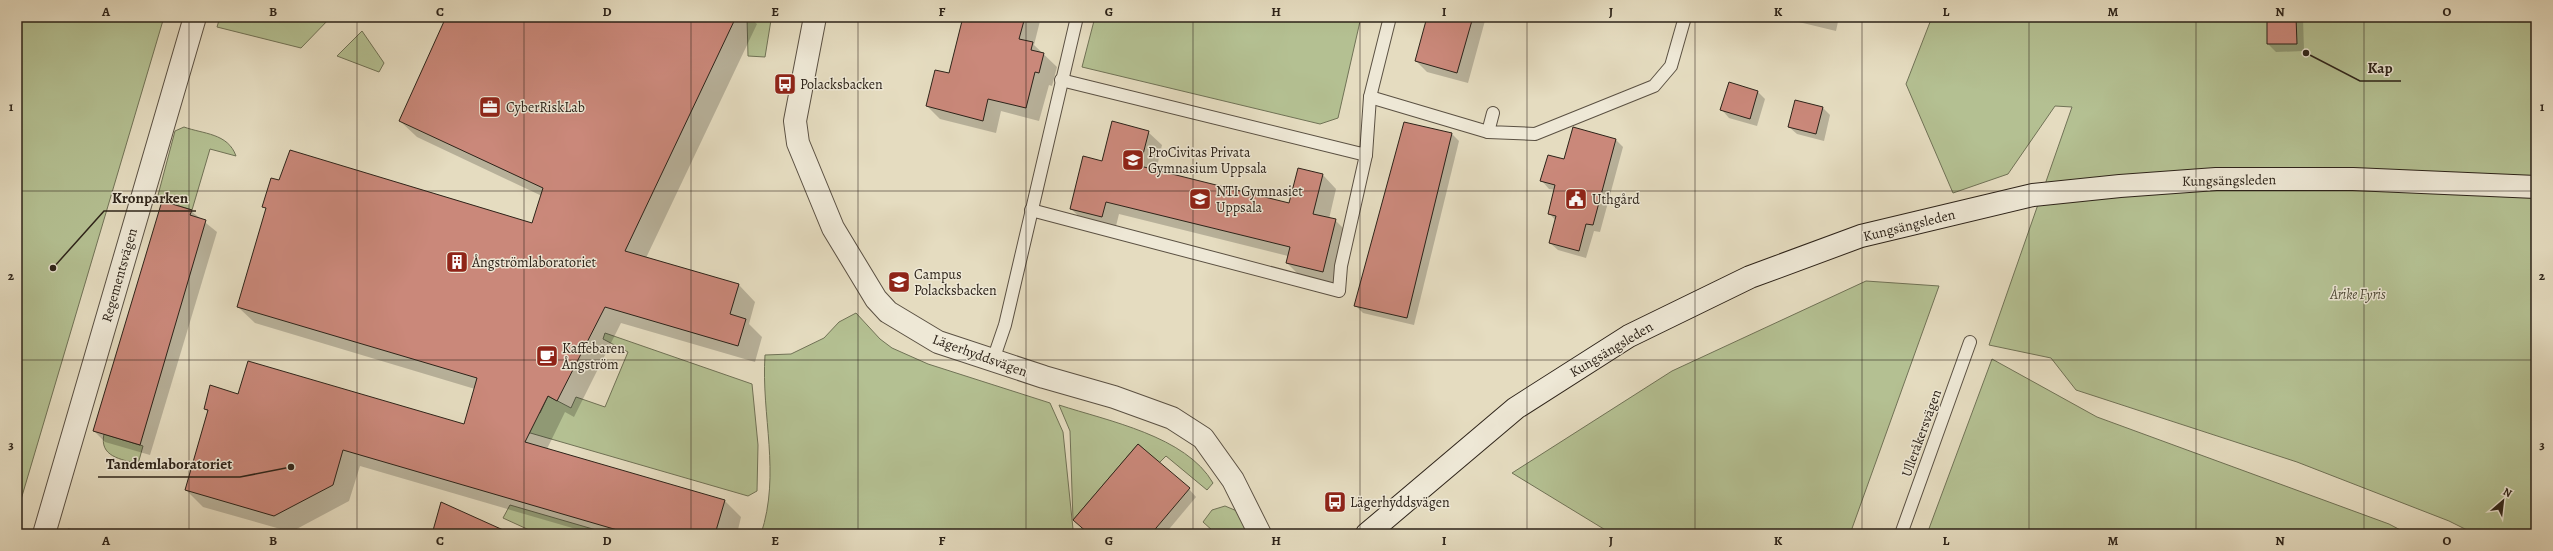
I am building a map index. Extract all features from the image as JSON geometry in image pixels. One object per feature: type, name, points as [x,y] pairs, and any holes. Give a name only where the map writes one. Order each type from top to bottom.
[{"type":"street","name":"Regementsvägen","points":[[44,534],[196,17]]},
{"type":"street","name":"Lägerhyddsvägen","points":[[815,17],[795,121],[798,143],[833,228],[856,268],[888,312],[938,342],[1044,377],[1114,397],[1172,418],[1203,438],[1233,480],[1260,534]]},
{"type":"street","name":"Kungsängsleden","points":[[1367,534],[1516,408],[1629,336],[1750,277],[1860,236],[2033,195],[2120,186],[2216,179],[2352,179],[2536,187]]},
{"type":"lane","points":[[993,360],[1005,325],[1061,80],[1077,17]]},
{"type":"lane","points":[[1031,210],[1339,291],[1341,266],[1366,155],[1370,97],[1390,17]]},
{"type":"lane","points":[[1370,97],[1488,132],[1535,134],[1654,86],[1671,66],[1685,17]]},
{"type":"lane","points":[[1061,80],[1366,155]]},
{"type":"lane","points":[[1488,132],[1493,113]]},
{"type":"lane","name":"Ulleråkersvägen","points":[[1901,534],[1970,342]]},
{"type":"green space","points":[[17,17],[164,17],[17,513]]},
{"type":"green space","points":[[220,17],[331,17],[301,48],[217,27]]},
{"type":"green space","points":[[747,17],[764,17],[771,20],[765,57],[748,56]]},
{"type":"green space","points":[[1095,17],[1361,17],[1338,118],[1320,124],[1082,67]]},
{"type":"green space","name":"Årike Fyris","points":[[1932,17],[2536,17],[2536,534],[2475,534],[2449,521],[2297,462],[2076,390],[2051,358],[1989,345],[2072,107],[2055,106],[2008,174],[1953,193],[1906,84]]},
{"type":"green space","points":[[362,31],[384,63],[379,72],[337,56]]},
{"type":"green space","points":[[184,127],[221,139],[232,148],[236,156],[210,149],[192,210],[157,199],[175,131]]},
{"type":"green space","points":[[1866,281],[1939,286],[1850,534],[1612,534],[1512,473],[1672,371]]},
{"type":"green space","points":[[856,313],[880,339],[892,348],[928,364],[1050,403],[1063,432],[1073,529],[1066,534],[761,534],[767,511],[770,489],[769,444],[764,378],[765,355],[791,354],[824,338],[839,322]]},
{"type":"green space","points":[[605,333],[752,384],[758,445],[757,491],[748,496],[520,430],[527,412],[540,413],[548,396],[571,408],[576,397],[605,407],[628,352],[603,339]]},
{"type":"green space","points":[[1992,359],[2097,417],[2389,524],[2408,534],[1927,534]]},
{"type":"green space","points":[[1059,405],[1122,424],[1165,442],[1184,453],[1201,467],[1213,483],[1207,490],[1166,456],[1159,463],[1138,444],[1073,520],[1070,431]]},
{"type":"green space","points":[[104,434],[143,446],[138,464],[113,456],[108,452],[103,442]]},
{"type":"green space","points":[[510,505],[610,534],[538,534],[503,518]]},
{"type":"green space","points":[[1225,506],[1237,511],[1249,534],[1211,534],[1213,531],[1203,522],[1212,510]]},
{"type":"building","name":"Ångströmlaboratoriet","points":[[446,17],[736,17],[625,251],[739,284],[730,314],[746,319],[738,346],[605,307],[557,401],[548,396],[525,442],[725,500],[715,534],[631,534],[343,450],[333,485],[274,516],[185,490],[208,410],[204,409],[210,385],[238,394],[248,361],[464,424],[477,378],[237,307],[266,208],[262,207],[271,178],[279,180],[290,150],[532,223],[543,188],[399,121]]},
{"type":"building","points":[[963,17],[1025,17],[1019,39],[1033,42],[1031,50],[1044,53],[1039,73],[1035,72],[1026,108],[988,99],[983,121],[926,106],[935,70],[949,73]]},
{"type":"building","points":[[1427,17],[1473,17],[1457,73],[1415,61]]},
{"type":"building","points":[[2267,17],[2296,17],[2297,44],[2267,44]]},
{"type":"building","points":[[1729,82],[1758,91],[1750,119],[1720,110]]},
{"type":"building","points":[[1795,100],[1823,107],[1816,134],[1788,127]]},
{"type":"building","points":[[1112,121],[1149,131],[1140,166],[1289,203],[1298,168],[1323,174],[1313,214],[1336,219],[1323,272],[1286,263],[1290,247],[1106,202],[1102,217],[1070,209],[1083,156],[1102,161]]},
{"type":"building","points":[[1404,122],[1452,133],[1407,318],[1354,306]]},
{"type":"building","name":"Uthgård","points":[[1573,127],[1616,139],[1593,225],[1586,224],[1579,251],[1549,243],[1556,216],[1548,214],[1555,185],[1540,181],[1548,155],[1564,159]]},
{"type":"building","points":[[162,201],[192,210],[190,215],[206,220],[140,445],[93,431]]},
{"type":"building","points":[[1138,444],[1190,488],[1151,534],[1089,534],[1073,520]]},
{"type":"building","points":[[441,502],[512,534],[432,534]]},
{"type":"place","name":"Kap","points":[[2306,53]]},
{"type":"place","name":"Polacksbacken","points":[[785,84]]},
{"type":"place","name":"CyberRiskLab","points":[[490,107]]},
{"type":"place","name":"ProCivitas Privata Gymnasium Uppsala","points":[[1133,160]]},
{"type":"place","name":"NTI Gymnasiet Uppsala","points":[[1200,199]]},
{"type":"place","name":"Uthgård","points":[[1576,199]]},
{"type":"place","name":"Ångströmlaboratoriet","points":[[457,262]]},
{"type":"place","name":"Kronparken","points":[[53,268]]},
{"type":"place","name":"Campus Polacksbacken","points":[[899,282]]},
{"type":"place","name":"Kaffebaren Ångström","points":[[547,356]]},
{"type":"place","name":"Tandemlaboratoriet","points":[[291,467]]},
{"type":"place","name":"Lägerhyddsvägen","points":[[1335,502]]}]
